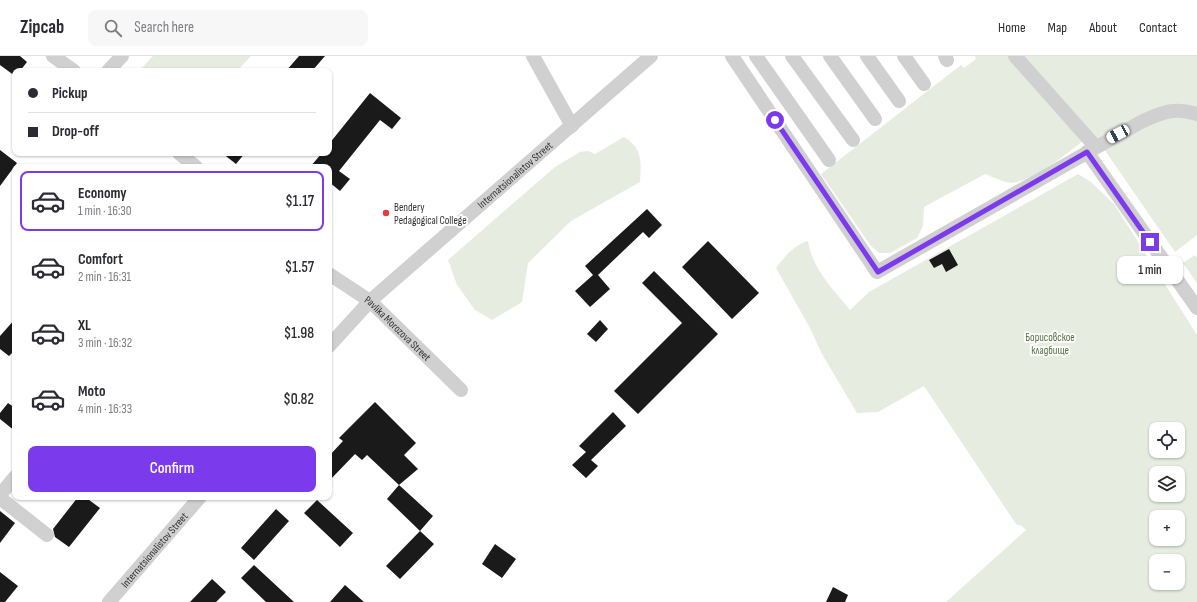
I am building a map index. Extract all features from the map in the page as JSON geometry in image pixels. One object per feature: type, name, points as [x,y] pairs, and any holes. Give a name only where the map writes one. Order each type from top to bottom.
[{"type":"street","points":[[53,56],[70,68]]},
{"type":"street","points":[[111,68],[122,56]]},
{"type":"street","points":[[533,56],[572,126]]},
{"type":"street","name":"Internatsionalistov Street","points":[[332,343],[370,300],[651,56]]},
{"type":"street","points":[[732,56],[878,272],[1091,149],[1158,114],[1178,110],[1197,114]]},
{"type":"street","points":[[756,56],[829,160]]},
{"type":"street","points":[[792,56],[853,140]]},
{"type":"street","points":[[830,56],[875,119]]},
{"type":"street","points":[[867,56],[899,101]]},
{"type":"street","points":[[904,56],[924,84]]},
{"type":"street","points":[[1015,56],[1091,149],[1197,308]]},
{"type":"street","points":[[183,156],[192,164]]},
{"type":"street","name":"Pavlika Morozova Street","points":[[332,276],[370,300],[461,390]]},
{"type":"street","points":[[12,481],[0,497],[47,535]]},
{"type":"street","name":"Internatsionalistov Street","points":[[109,602],[197,500]]},
{"type":"green space","points":[[153,56],[251,56],[240,68],[142,68]]},
{"type":"green space","points":[[975,56],[1197,56],[1197,235],[1175,252],[1093,133],[1047,168],[1026,179],[1013,183],[985,174],[924,207],[923,226],[917,238],[890,253],[879,253],[871,246],[821,174],[961,65],[964,68],[976,59]]},
{"type":"green space","points":[[624,137],[635,146],[640,156],[640,182],[571,221],[528,263],[522,302],[492,320],[475,310],[457,285],[448,260],[555,167],[580,152],[588,151],[595,154]]},
{"type":"green space","name":"Борисовское кладбище","points":[[1078,174],[1091,182],[1114,204],[1197,335],[1197,602],[946,602],[1026,530],[1022,526],[1016,524],[924,386],[878,412],[857,413],[822,354],[810,328],[776,268],[786,255],[794,248],[808,241],[810,251],[819,270],[850,310],[869,292]]},
{"type":"green space","points":[[1195,255],[1197,258],[1197,283],[1183,263]]},
{"type":"building","points":[[0,56],[20,56],[27,62],[22,68],[12,68],[12,74],[0,65]]},
{"type":"building","points":[[299,56],[325,56],[315,68],[289,68]]},
{"type":"building","points":[[370,93],[401,118],[392,129],[380,120],[339,171],[350,179],[340,191],[332,184],[332,164],[313,164],[319,156],[332,156],[332,140]]},
{"type":"building","points":[[0,150],[17,163],[12,164],[12,170],[0,186]]},
{"type":"building","points":[[226,156],[243,156],[236,164]]},
{"type":"building","points":[[647,209],[662,225],[649,238],[643,232],[598,275],[610,289],[590,307],[575,291],[593,275],[585,266]]},
{"type":"building","points":[[708,241],[759,293],[732,319],[682,267]]},
{"type":"building","points":[[949,249],[958,265],[946,272],[942,264],[934,268],[929,260]]},
{"type":"building","points":[[654,271],[718,334],[638,414],[614,391],[682,323],[642,283]]},
{"type":"building","points":[[600,320],[608,329],[596,342],[587,334]]},
{"type":"building","points":[[12,322],[12,353],[9,356],[0,349],[0,336]]},
{"type":"building","points":[[375,402],[416,443],[404,455],[418,469],[399,485],[367,455],[362,460],[355,454],[332,478],[332,453],[343,441],[339,438]]},
{"type":"building","points":[[8,403],[12,406],[12,429],[0,419],[0,413]]},
{"type":"building","points":[[613,412],[626,426],[591,460],[598,466],[586,478],[572,465],[586,452],[579,446]]},
{"type":"building","points":[[399,485],[433,516],[420,531],[387,499]]},
{"type":"building","points":[[76,500],[89,500],[100,508],[69,547],[55,537],[53,529]]},
{"type":"building","points":[[317,500],[353,533],[340,547],[304,513]]},
{"type":"building","points":[[276,509],[289,521],[254,560],[241,548]]},
{"type":"building","points":[[0,511],[15,523],[0,543]]},
{"type":"building","points":[[420,531],[434,544],[400,579],[386,566]]},
{"type":"building","points":[[495,544],[516,559],[502,578],[482,564]]},
{"type":"building","points":[[254,565],[294,602],[266,602],[241,578]]},
{"type":"building","points":[[0,572],[18,586],[5,602],[0,602]]},
{"type":"building","points":[[212,579],[226,592],[216,602],[190,602]]},
{"type":"building","points":[[345,585],[364,602],[330,602]]},
{"type":"building","points":[[833,587],[848,595],[845,602],[826,602]]},
{"type":"place","name":"Bendery Pedagogical College","points":[[386,213]]},
{"type":"route","points":[[775,120],[878,272],[1087,152],[1150,242]]}]
